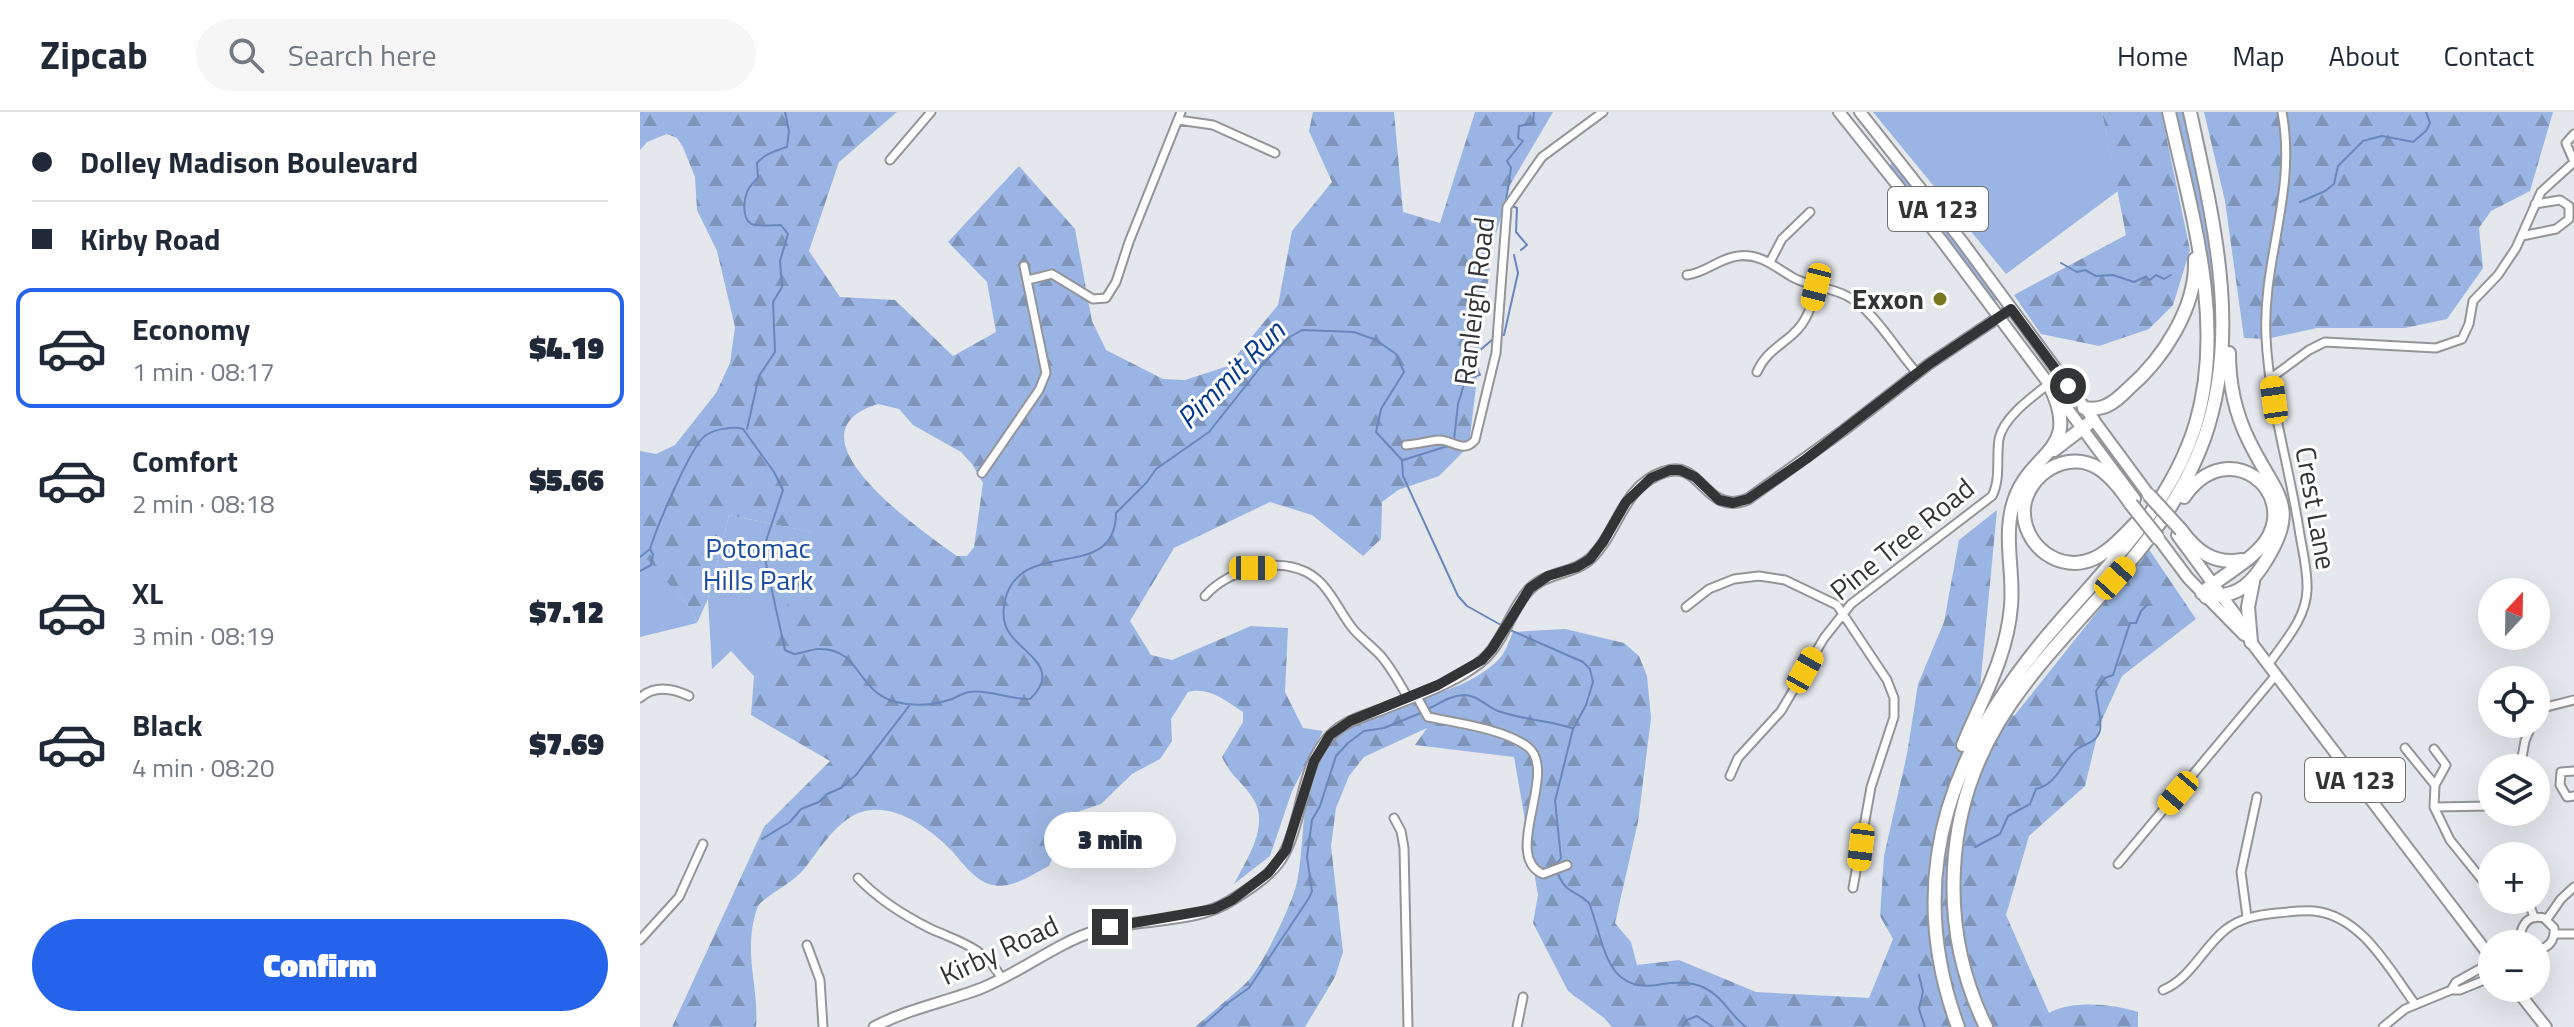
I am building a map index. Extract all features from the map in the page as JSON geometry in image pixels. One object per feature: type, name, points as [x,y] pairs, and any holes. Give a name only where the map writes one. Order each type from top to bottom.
[{"type":"highway","points":[[2158,538],[2133,502],[2101,470],[2086,463],[2068,462],[2047,470],[2035,481],[2026,500],[2025,517],[2031,538],[2046,554],[2063,561],[2080,562],[2105,551],[2151,494],[2192,433],[2205,379],[2206,307],[2193,220],[2169,112]]},
{"type":"highway","points":[[1986,1027],[1964,969],[1955,914],[1955,846],[1967,792],[1986,742],[2015,694],[2042,660],[2172,514],[2196,481],[2213,470],[2230,468],[2246,472],[2259,481],[2270,495],[2274,509],[2267,539],[2212,583],[2204,595],[2223,597],[2238,593],[2254,579],[2279,539],[2283,524],[2283,509],[2276,486],[2249,443],[2236,410],[2229,375],[2229,341],[2213,223],[2190,112]]},
{"type":"highway","points":[[2084,408],[2100,409],[2111,403],[2141,378],[2171,339],[2195,265],[2193,220]]},
{"type":"highway","points":[[2136,555],[2168,512],[2203,441],[2219,374],[2222,306]]},
{"type":"highway","points":[[1958,1027],[1946,988],[1937,934],[1935,879],[1940,836],[1956,766],[1997,670],[2007,636],[2012,590],[2009,525],[2012,505],[2023,482],[2054,444],[2061,427],[2060,407],[2049,384]]},
{"type":"highway","points":[[2041,459],[2088,424]]},
{"type":"highway","points":[[2151,494],[2193,546],[2208,556],[2228,561],[2245,559]]},
{"type":"highway","points":[[1940,836],[1965,760],[1995,704],[2048,635],[2137,534],[2151,494]]},
{"type":"highway","points":[[2251,642],[2248,607],[2254,579]]},
{"type":"main road","name":"VA 123","points":[[1839,112],[2049,384],[2151,494]]},
{"type":"main road","name":"VA 123","points":[[1860,112],[2084,408],[2088,424],[2133,502]]},
{"type":"main road","points":[[1880,162],[1892,151]]},
{"type":"main road","name":"Kirby Road","points":[[874,1027],[1002,979],[1097,930],[1208,910],[1239,895],[1268,873],[1283,855],[1314,761],[1326,740],[1346,723],[1414,698],[1478,663],[1489,654],[1523,597],[1535,583],[1577,567],[1594,554],[1626,502],[1651,478],[1670,470],[1685,471],[1719,500],[1742,501],[1806,459],[1917,373],[2011,309]]},
{"type":"main road","name":"VA 123","points":[[2179,532],[2251,642],[2478,942]]},
{"type":"main road","name":"VA 123","points":[[2158,538],[2204,595],[2251,642]]},
{"type":"main road","points":[[2526,1002],[2546,1027]]},
{"type":"street","points":[[890,160],[931,112]]},
{"type":"street","name":"Ranleigh Road","points":[[1406,445],[1442,440],[1462,447],[1469,446],[1475,440],[1497,345],[1507,207],[1542,157],[1603,112]]},
{"type":"street","name":"Crest Lane","points":[[2268,665],[2296,625],[2307,592],[2298,521],[2271,378],[2266,319],[2286,178],[2282,112]]},
{"type":"street","points":[[1028,280],[1052,274],[1093,299],[1106,298],[1116,282],[1180,116],[1213,125],[1275,153]]},
{"type":"street","points":[[2271,378],[2325,342],[2428,348],[2457,343],[2466,334],[2477,294],[2505,265],[2547,185],[2573,163],[2566,143],[2574,134]]},
{"type":"street","points":[[2522,236],[2556,229],[2569,219],[2569,206],[2560,200],[2535,204]]},
{"type":"street","points":[[1770,262],[1782,239],[1810,212]]},
{"type":"street","points":[[1687,275],[1698,274],[1718,262],[1738,256],[1770,262],[1790,275],[1844,295],[1862,307],[1917,373]]},
{"type":"street","points":[[982,473],[1045,380],[1045,359],[1024,266]]},
{"type":"street","points":[[1757,372],[1765,356],[1801,326],[1816,287]]},
{"type":"street","name":"Pine Tree Road","points":[[1730,776],[1738,758],[1781,711],[1819,645],[1842,614],[1864,593],[1992,496],[1997,483],[2002,431],[2013,415],[2060,375]]},
{"type":"street","points":[[1205,596],[1222,580],[1253,568],[1294,568],[1310,574],[1323,585],[1360,637],[1389,665],[1426,715],[1465,723],[1515,740],[1531,750],[1537,762],[1528,850],[1533,866],[1547,873],[1567,865]]},
{"type":"street","points":[[1686,607],[1721,582],[1759,576],[1802,586],[1837,605],[1887,680],[1895,707],[1868,804],[1853,888]]},
{"type":"street","points":[[2118,864],[2276,675]]},
{"type":"street","points":[[640,698],[650,690],[664,688],[689,696]]},
{"type":"street","points":[[2550,708],[2574,700]]},
{"type":"street","points":[[2405,748],[2435,785]]},
{"type":"street","points":[[2434,749],[2446,765],[2435,785],[2434,807],[2450,840],[2478,875]]},
{"type":"street","points":[[2574,771],[2561,772],[2560,785],[2567,797],[2574,796]]},
{"type":"street","points":[[2247,917],[2241,872],[2257,797]]},
{"type":"street","points":[[2434,807],[2478,806]]},
{"type":"street","points":[[1394,818],[1401,831],[1404,848],[1408,1027]]},
{"type":"street","points":[[640,940],[679,897],[703,844]]},
{"type":"street","points":[[858,878],[894,907],[980,951],[1002,979]]},
{"type":"street","points":[[2547,919],[2574,887]]},
{"type":"street","points":[[2163,990],[2183,978],[2219,935],[2247,917],[2303,910],[2338,917],[2358,930],[2415,1004]]},
{"type":"street","points":[[2525,930],[2525,922],[2534,917],[2547,919],[2552,924],[2554,934],[2550,944]]},
{"type":"street","points":[[2554,934],[2574,934]]},
{"type":"street","points":[[807,945],[820,980],[823,1027]]},
{"type":"street","points":[[2451,990],[2456,982],[2478,969]]},
{"type":"street","points":[[2383,1027],[2395,1015],[2415,1004],[2478,983]]},
{"type":"street","points":[[1517,1027],[1523,997]]},
{"type":"green space","points":[[640,112],[897,112],[839,162],[809,251],[840,297],[895,300],[953,356],[996,332],[987,282],[948,242],[1019,166],[1075,229],[1092,321],[1106,350],[1163,379],[1185,380],[1228,366],[1278,305],[1292,231],[1332,182],[1309,131],[1313,112],[1394,112],[1403,212],[1440,223],[1475,112],[1553,112],[1510,185],[1492,248],[1469,446],[1439,476],[1398,490],[1382,502],[1381,539],[1363,556],[1312,515],[1270,502],[1174,548],[1130,621],[1151,655],[1172,660],[1251,626],[1288,628],[1285,692],[1303,728],[1323,731],[1292,791],[1270,856],[1234,884],[1255,841],[1259,818],[1252,797],[1222,757],[1243,722],[1243,712],[1210,693],[1188,692],[1171,719],[1172,741],[1160,759],[1132,774],[1101,804],[1071,814],[1049,866],[1015,883],[1000,886],[980,880],[941,841],[904,816],[876,810],[849,818],[800,874],[758,906],[751,937],[756,1027],[672,1027],[764,827],[830,761],[751,715],[754,676],[762,684],[811,532],[729,515],[708,599],[697,623],[690,608],[648,560],[640,557],[640,451],[656,454],[675,445],[716,393],[730,363],[735,327],[717,251],[697,210],[695,177],[683,147],[677,138],[667,134],[647,142],[640,150]],"holes":[[[878,404],[899,409],[913,425],[961,452],[983,483],[974,547],[967,556],[957,556],[916,526],[868,482],[851,459],[844,437],[852,418]]]},
{"type":"green space","points":[[1873,112],[2102,112],[2118,191],[2006,274]]},
{"type":"green space","points":[[2102,112],[2161,112],[2190,250],[2173,305],[2149,329],[2099,346],[2041,334],[2014,295],[2126,235]]},
{"type":"green space","points":[[2172,112],[2186,112],[2212,237],[2219,333],[2209,407],[2204,407],[2211,341]]},
{"type":"green space","points":[[2204,112],[2553,112],[2530,191],[2491,211],[2479,228],[2483,268],[2447,319],[2405,328],[2317,328],[2266,339],[2244,338],[2225,201]]},
{"type":"green space","points":[[1892,162],[1925,200],[1992,290],[1997,297],[1995,303],[1889,167]]},
{"type":"green space","points":[[1997,510],[1980,688],[2014,716],[2148,548],[2196,619],[2122,676],[2100,724],[2085,786],[2029,836],[2006,915],[2049,1013],[2069,1006],[2116,1007],[2138,1012],[2138,1027],[1612,1027],[1568,991],[1533,923],[1538,895],[1514,757],[1415,745],[1427,728],[1364,757],[1349,776],[1336,808],[1331,846],[1343,952],[1335,977],[1305,1027],[1195,1027],[1246,983],[1260,964],[1282,922],[1296,886],[1311,774],[1326,745],[1365,718],[1436,694],[1480,674],[1501,656],[1513,632],[1565,629],[1624,643],[1639,656],[1647,676],[1651,718],[1638,822],[1615,923],[1631,942],[1637,965],[1679,960],[1756,992],[1869,998],[1893,939],[1880,916],[1884,856],[1907,754],[1918,684],[1944,622],[1959,540]]},
{"type":"green space","name":"Potomac Hills Park","points":[[729,515],[812,532],[762,685],[731,651],[712,669],[708,599]]},
{"type":"green space","name":"Potomac Hills Park","points":[[640,557],[648,559],[690,608],[697,623],[640,637]]},
{"type":"waterway","points":[[747,429],[759,376],[775,352],[773,302],[782,287],[780,261],[788,234],[781,225],[758,225],[748,221],[745,202],[748,190],[758,177],[757,163],[787,147],[789,131],[785,112]]},
{"type":"waterway","points":[[1506,200],[1511,168],[1507,161],[1523,141],[1518,138],[1519,126],[1533,123],[1534,112]]},
{"type":"waterway","points":[[2300,202],[2334,184],[2338,166],[2363,141],[2382,136],[2413,142],[2430,123],[2426,112]]},
{"type":"waterway","points":[[1512,206],[1517,208],[1516,232],[1527,245],[1521,250]]},
{"type":"waterway","points":[[1502,335],[1518,273],[1514,255]]},
{"type":"waterway","points":[[2061,263],[2077,272],[2085,270],[2096,276],[2113,275],[2134,282],[2145,277],[2150,280],[2156,275],[2164,279],[2171,275]]},
{"type":"waterway","name":"Pimmit Run","points":[[640,557],[650,549],[675,488],[700,441],[719,430],[743,429],[783,490],[763,550],[785,650],[794,654],[818,649],[843,655],[873,689],[883,697],[903,704],[931,704],[977,691],[1030,699],[1039,688],[1041,671],[1007,629],[1004,604],[1010,587],[1022,574],[1037,566],[1089,554],[1103,546],[1112,533],[1116,513],[1156,469],[1209,432],[1263,364],[1288,338],[1302,330],[1354,332],[1376,340],[1396,354],[1404,372],[1381,409],[1376,432],[1402,460],[1403,476],[1458,596],[1467,606],[1501,625]]},
{"type":"waterway","points":[[1454,440],[1458,404],[1466,378],[1480,375],[1476,365],[1478,352],[1493,339]]},
{"type":"waterway","points":[[1403,460],[1448,446]]},
{"type":"waterway","points":[[640,571],[651,565],[653,554],[650,549]]},
{"type":"waterway","points":[[1975,847],[2000,834],[2008,816],[2030,804],[2036,789],[2049,783],[2076,750],[2096,738],[2100,730],[2096,691],[2105,678],[2113,675],[2130,623],[2136,623],[2148,604]]},
{"type":"waterway","name":"Pimmit Run","points":[[1510,630],[1583,662],[1590,669],[1593,682],[1586,705],[1573,729],[1555,801],[1561,858],[1555,866]]},
{"type":"waterway","points":[[1428,709],[1454,696],[1469,695],[1507,714],[1572,728]]},
{"type":"waterway","points":[[762,839],[790,822],[801,809],[819,802],[856,775],[909,706]]},
{"type":"waterway","points":[[1201,1027],[1249,988],[1309,898],[1312,891],[1307,857],[1312,820],[1320,806],[1336,756],[1364,731],[1384,728],[1423,712]]},
{"type":"waterway","name":"Pimmit Run","points":[[1557,872],[1568,889],[1589,903],[1604,949],[1618,974],[1629,982],[1644,986],[1679,983],[1700,986],[1717,996],[1746,1027]]},
{"type":"waterway","points":[[1919,975],[1923,992],[1919,1009],[1925,1027]]},
{"type":"waterway","points":[[1682,1027],[1687,1020],[1697,1016],[1713,1027]]},
{"type":"place","name":"Exxon","points":[[1940,299]]},
{"type":"route","points":[[1110,927],[1214,909],[1232,900],[1268,873],[1286,850],[1314,761],[1330,735],[1350,721],[1438,685],[1482,660],[1489,654],[1530,588],[1548,576],[1577,567],[1590,559],[1632,494],[1656,475],[1670,470],[1685,471],[1719,500],[1733,503],[1748,499],[1806,459],[1929,364],[2011,309],[2068,386]]}]
